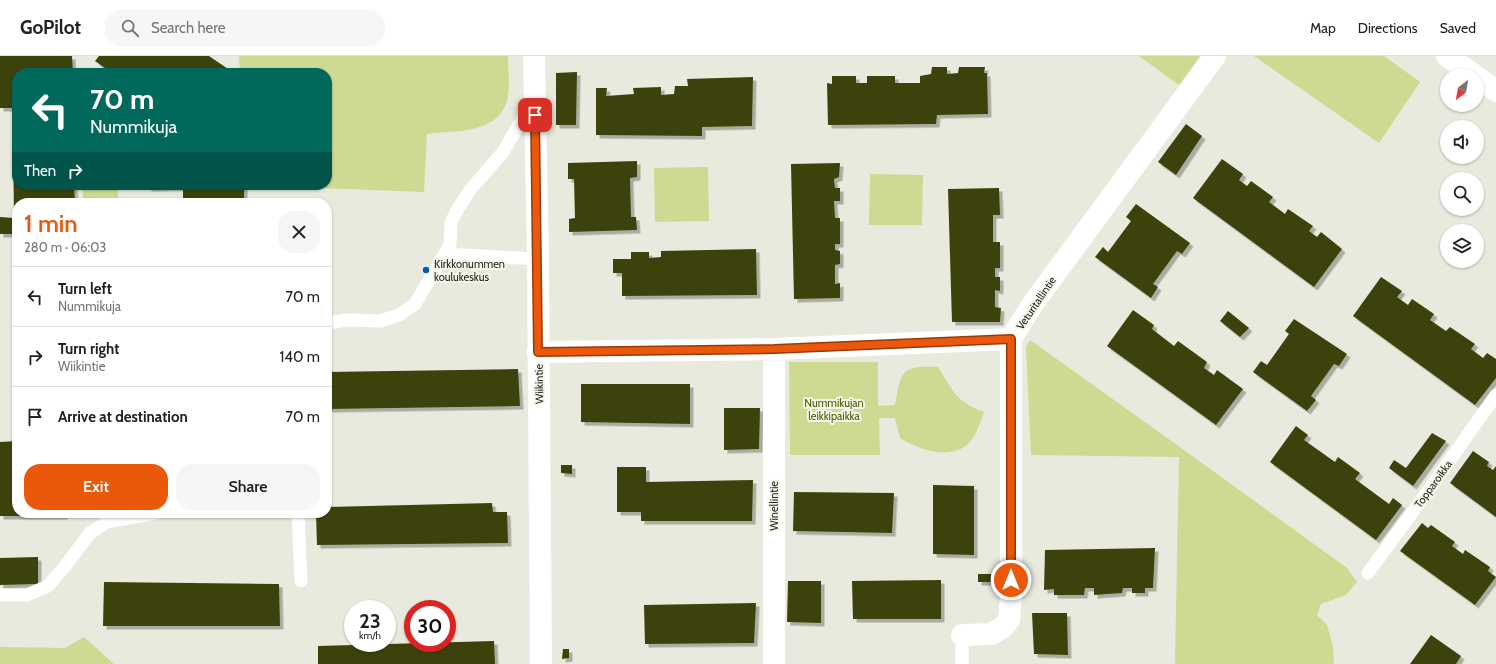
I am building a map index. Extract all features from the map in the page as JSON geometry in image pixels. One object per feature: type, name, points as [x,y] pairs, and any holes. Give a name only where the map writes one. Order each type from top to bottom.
[{"type":"street","name":"Wiikintie","points":[[534,56],[538,259],[542,664]]},
{"type":"street","name":"Veturitallintie","points":[[962,635],[991,634],[1002,628],[1009,620],[1011,596],[1011,339],[1032,305],[1215,56]]},
{"type":"street","points":[[1447,56],[1464,68]]},
{"type":"street","points":[[1484,82],[1496,91]]},
{"type":"street","points":[[538,352],[774,349],[1011,339]]},
{"type":"street","name":"Winellintie","points":[[774,349],[774,664]]},
{"type":"lane","points":[[332,322],[347,320],[380,321],[399,315],[415,304],[450,245],[451,222],[459,207],[470,190],[503,152],[534,99]]},
{"type":"lane","points":[[444,254],[538,259]]},
{"type":"lane","name":"Topparoikka","points":[[1368,573],[1428,492],[1496,395]]},
{"type":"lane","points":[[0,595],[27,595],[48,586],[90,533],[107,522],[129,518]]},
{"type":"lane","points":[[298,518],[301,581]]},
{"type":"lane","points":[[962,635],[962,664]]},
{"type":"green space","points":[[239,56],[508,56],[508,96],[504,109],[496,118],[487,124],[464,131],[427,134],[424,192],[332,188],[332,68],[240,68]]},
{"type":"green space","points":[[1139,56],[1200,56],[1179,85]]},
{"type":"green space","points":[[1254,56],[1384,56],[1420,82],[1379,143]]},
{"type":"green space","points":[[708,167],[709,221],[655,222],[654,168]]},
{"type":"green space","points":[[870,174],[923,175],[922,225],[869,225]]},
{"type":"green space","points":[[83,190],[118,190],[118,198],[83,198]]},
{"type":"green space","points":[[1030,340],[1347,568],[1357,582],[1346,595],[1321,604],[1317,615],[1327,625],[1333,646],[1334,664],[1175,664],[1179,457],[1031,455],[1026,347]]},
{"type":"green space","name":"Nummikujan leikkipaikka","points":[[789,362],[878,362],[878,406],[895,405],[899,384],[905,372],[917,367],[938,367],[956,395],[961,400],[984,412],[978,428],[969,443],[953,452],[935,452],[916,446],[900,438],[895,418],[879,418],[880,455],[790,455]]},
{"type":"green space","points":[[84,637],[114,664],[0,664],[0,647],[65,648]]},
{"type":"building","points":[[0,56],[72,56],[73,68],[12,68],[12,108],[0,108]]},
{"type":"building","points":[[99,56],[209,56],[227,68],[105,68],[95,61]]},
{"type":"building","points":[[932,67],[947,67],[947,74],[958,73],[959,67],[985,67],[984,73],[987,73],[988,114],[937,115],[936,124],[828,125],[827,83],[832,84],[832,76],[856,76],[856,83],[867,83],[867,76],[895,76],[895,83],[920,83],[920,76],[931,74]]},
{"type":"building","points":[[577,72],[576,125],[556,125],[556,73]]},
{"type":"building","points":[[753,77],[752,126],[702,127],[702,136],[596,135],[596,88],[607,88],[606,96],[634,94],[633,88],[661,87],[661,95],[674,94],[675,86],[688,86],[687,79]]},
{"type":"building","points":[[1186,124],[1202,136],[1176,175],[1158,162]]},
{"type":"building","points":[[1222,159],[1243,174],[1239,180],[1247,186],[1251,181],[1273,197],[1269,202],[1285,214],[1288,209],[1313,226],[1309,231],[1317,237],[1321,232],[1342,249],[1314,287],[1193,198]]},
{"type":"building","points":[[637,161],[637,177],[630,178],[631,217],[636,217],[637,230],[569,232],[569,219],[575,218],[574,179],[568,179],[568,163]]},
{"type":"building","points":[[840,163],[839,177],[834,179],[835,188],[840,188],[840,201],[834,201],[835,218],[840,218],[840,244],[835,244],[835,250],[840,251],[840,264],[835,265],[835,284],[840,283],[840,298],[794,299],[791,164]]},
{"type":"building","points":[[999,188],[1000,215],[993,215],[993,242],[1000,242],[1000,268],[995,268],[995,277],[1000,277],[1000,291],[995,290],[995,307],[1001,308],[1000,322],[952,322],[948,189]]},
{"type":"building","points":[[14,190],[74,190],[75,198],[14,198]]},
{"type":"building","points":[[183,190],[244,190],[244,198],[183,198]]},
{"type":"building","points":[[1136,204],[1190,243],[1182,254],[1177,251],[1153,284],[1158,287],[1151,298],[1095,257],[1103,247],[1108,252],[1131,221],[1126,217]]},
{"type":"building","points":[[0,217],[12,218],[12,234],[0,234]]},
{"type":"building","points":[[756,249],[757,295],[622,296],[622,273],[613,273],[613,259],[631,259],[631,252],[649,252],[649,258],[661,257],[661,251]]},
{"type":"building","points":[[1381,277],[1402,291],[1397,297],[1408,305],[1412,299],[1434,314],[1430,320],[1446,331],[1450,327],[1475,344],[1471,349],[1483,358],[1487,353],[1496,359],[1496,378],[1475,405],[1353,316]]},
{"type":"building","points":[[1133,310],[1154,325],[1152,329],[1174,346],[1178,341],[1207,362],[1204,368],[1214,375],[1217,370],[1243,389],[1216,425],[1107,346]]},
{"type":"building","points":[[1228,311],[1249,328],[1240,337],[1220,321]]},
{"type":"building","points":[[1294,319],[1347,354],[1339,366],[1334,364],[1311,396],[1316,400],[1307,411],[1253,372],[1261,361],[1267,365],[1289,334],[1285,331]]},
{"type":"building","points":[[518,369],[520,406],[332,409],[332,372]]},
{"type":"building","points":[[581,384],[690,384],[690,424],[581,422]]},
{"type":"building","points":[[724,408],[760,408],[759,449],[724,450]]},
{"type":"building","points":[[1296,426],[1308,435],[1304,440],[1335,462],[1338,457],[1360,473],[1355,479],[1389,504],[1393,498],[1402,505],[1376,540],[1270,462]]},
{"type":"building","points":[[1432,433],[1446,441],[1413,486],[1389,468],[1394,460],[1406,468]]},
{"type":"building","points":[[12,441],[12,516],[0,516],[0,442]]},
{"type":"building","points":[[1473,451],[1489,462],[1487,466],[1493,470],[1496,466],[1496,517],[1450,483]]},
{"type":"building","points":[[561,465],[572,465],[572,474],[561,473]]},
{"type":"building","points":[[617,467],[646,467],[646,482],[753,480],[752,521],[641,521],[641,512],[617,512]]},
{"type":"building","points":[[933,485],[974,486],[974,555],[933,554]]},
{"type":"building","points":[[794,492],[894,493],[892,533],[793,531]]},
{"type":"building","points":[[492,503],[493,512],[507,512],[508,543],[317,545],[316,518],[332,518],[332,507]]},
{"type":"building","points":[[1422,523],[1428,528],[1431,525],[1455,542],[1452,546],[1463,554],[1465,550],[1490,567],[1488,571],[1496,577],[1475,605],[1400,551]]},
{"type":"building","points":[[1155,548],[1153,588],[1145,588],[1145,593],[1132,593],[1132,588],[1123,588],[1122,593],[1094,595],[1094,588],[1085,588],[1084,595],[1054,595],[1054,589],[1044,590],[1045,550]]},
{"type":"building","points":[[38,557],[38,584],[0,585],[0,558]]},
{"type":"building","points":[[978,574],[991,574],[992,582],[978,582]]},
{"type":"building","points":[[941,580],[941,619],[853,619],[852,581]]},
{"type":"building","points":[[788,581],[821,581],[821,623],[787,622]]},
{"type":"building","points":[[104,582],[279,584],[280,626],[103,626]]},
{"type":"building","points":[[756,603],[754,643],[645,644],[644,605]]},
{"type":"building","points":[[1032,613],[1067,613],[1068,655],[1034,654]]},
{"type":"building","points":[[1431,635],[1461,656],[1456,664],[1410,664]]},
{"type":"building","points":[[494,641],[495,664],[318,664],[318,646],[344,645],[344,652],[396,652],[396,644],[404,644],[404,652],[456,652],[456,642]]},
{"type":"building","points":[[563,649],[569,649],[569,658],[562,659]]},
{"type":"place","name":"Kirkkonummen koulukeskus","points":[[426,270]]},
{"type":"route","points":[[535,115],[538,352],[774,349],[1011,339],[1011,580]]}]
